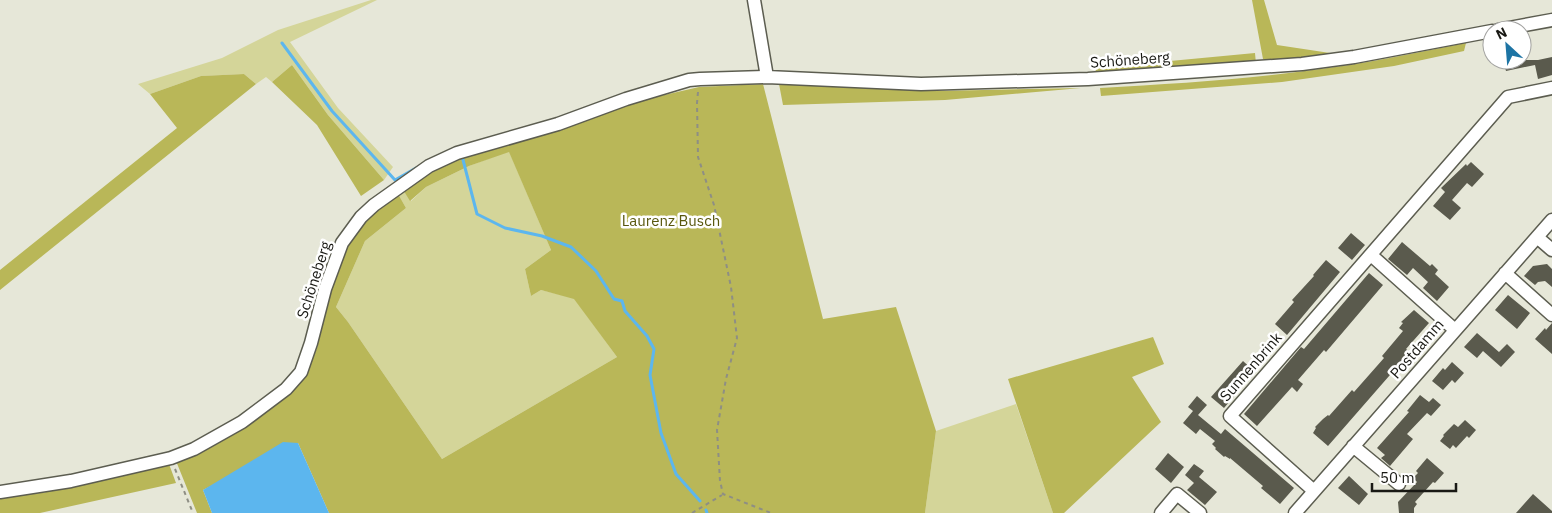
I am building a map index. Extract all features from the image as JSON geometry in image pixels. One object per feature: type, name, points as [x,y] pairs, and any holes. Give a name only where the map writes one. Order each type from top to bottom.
[{"type":"street","points":[[754,0],[767,77]]},
{"type":"street","points":[[1532,24],[1552,20]]},
{"type":"street","name":"Schöneberg","points":[[0,492],[70,481],[170,458],[194,449],[242,422],[286,389],[301,372],[311,343],[325,289],[342,243],[361,217],[374,205],[429,166],[457,153],[558,124],[635,96],[689,80],[700,79],[767,77],[921,84],[1088,79],[1302,64],[1354,57],[1482,33]]},
{"type":"street","name":"Sunnenbrink","points":[[1314,491],[1230,416],[1508,96],[1552,88]]},
{"type":"street","name":"Postdamm","points":[[1295,513],[1552,220]]},
{"type":"street","points":[[1537,237],[1552,250]]},
{"type":"street","points":[[1371,255],[1456,330]]},
{"type":"street","points":[[1505,273],[1552,315]]},
{"type":"street","points":[[1353,446],[1399,484]]},
{"type":"street","points":[[1161,513],[1177,494],[1200,513]]},
{"type":"path","points":[[700,79],[697,103],[698,157],[714,205],[731,287],[737,338],[726,379],[717,430],[720,481],[723,494]]},
{"type":"path","points":[[170,458],[193,513]]},
{"type":"path","points":[[692,513],[723,494]]},
{"type":"path","points":[[723,494],[771,513]]},
{"type":"green space","points":[[371,0],[377,0],[290,42],[338,108],[393,167],[384,180],[328,115],[292,65],[272,82],[266,77],[256,84],[244,74],[201,76],[150,94],[138,84],[222,58],[278,30]]},
{"type":"green space","points":[[1252,0],[1264,0],[1277,45],[1330,53],[1308,60],[1263,59]]},
{"type":"green space","points":[[1466,43],[1464,51],[1394,66],[1282,82],[1101,96],[1100,88],[1206,81],[1331,68]]},
{"type":"green space","points":[[1255,53],[1256,64],[1095,76],[1096,68]]},
{"type":"green space","points":[[292,65],[328,115],[384,180],[361,196],[317,125],[272,82]]},
{"type":"green space","points":[[244,74],[256,84],[0,290],[0,270],[177,128],[150,94],[201,76]]},
{"type":"green space","name":"Laurenz Busch","points":[[763,84],[823,319],[896,307],[936,431],[925,513],[329,513],[298,443],[203,490],[212,513],[197,513],[176,461],[306,375],[317,348],[329,295],[346,247],[376,208],[397,192],[406,208],[365,241],[336,307],[442,459],[617,357],[574,299],[541,290],[531,296],[525,269],[551,250],[509,152],[469,166],[426,187],[410,201],[402,188],[425,172],[465,155],[647,99],[699,87]]},
{"type":"green space","points":[[779,84],[937,91],[1081,88],[945,100],[783,105]]},
{"type":"green space","points":[[509,151],[551,250],[525,269],[531,296],[541,290],[574,298],[617,357],[442,459],[336,307],[365,241],[406,208],[397,192],[402,188],[411,201],[426,187],[469,166]]},
{"type":"green space","points":[[1153,337],[1164,364],[1132,377],[1161,422],[1064,513],[1053,513],[1008,379]]},
{"type":"green space","points":[[1016,404],[1053,513],[925,513],[936,431]]},
{"type":"green space","points":[[169,464],[176,483],[40,513],[0,513],[0,495],[42,493]]},
{"type":"water","points":[[283,442],[298,443],[329,513],[212,513],[203,490]]},
{"type":"building","points":[[1552,57],[1552,75],[1538,79],[1535,65],[1532,66],[1532,60]]},
{"type":"building","points":[[1471,162],[1484,174],[1472,187],[1467,183],[1452,200],[1461,208],[1450,220],[1433,206],[1445,192],[1441,188],[1466,164],[1467,166]]},
{"type":"building","points":[[1351,233],[1365,245],[1352,260],[1338,248]]},
{"type":"building","points":[[1402,242],[1430,266],[1432,264],[1438,270],[1435,274],[1449,287],[1437,301],[1423,288],[1428,282],[1413,268],[1407,275],[1388,259]]},
{"type":"building","points":[[1326,260],[1340,272],[1287,335],[1275,324],[1294,302],[1292,300]]},
{"type":"building","points":[[1547,264],[1552,269],[1552,287],[1545,281],[1538,282],[1535,285],[1524,276],[1533,266]]},
{"type":"building","points":[[1369,273],[1383,285],[1326,352],[1324,350],[1298,380],[1303,384],[1297,392],[1292,387],[1257,426],[1244,414],[1301,347],[1304,349]]},
{"type":"building","points":[[1508,295],[1530,313],[1517,329],[1495,310]]},
{"type":"building","points":[[1414,310],[1429,323],[1406,349],[1410,352],[1328,446],[1313,433],[1315,427],[1329,416],[1352,390],[1354,392],[1384,358],[1382,356],[1403,331],[1399,328],[1403,323],[1401,322]]},
{"type":"building","points":[[1552,323],[1552,354],[1535,339]]},
{"type":"building","points":[[1477,333],[1499,352],[1507,344],[1515,352],[1501,367],[1483,351],[1477,358],[1464,347]]},
{"type":"building","points":[[1243,361],[1255,372],[1224,408],[1211,397]]},
{"type":"building","points":[[1452,362],[1464,373],[1455,383],[1452,380],[1443,390],[1432,381],[1443,368],[1445,370]]},
{"type":"building","points":[[1420,395],[1429,402],[1433,398],[1441,405],[1431,416],[1427,413],[1407,434],[1413,439],[1390,466],[1381,458],[1385,455],[1377,448],[1409,412],[1407,411]]},
{"type":"building","points":[[1197,396],[1207,405],[1198,415],[1221,434],[1225,429],[1294,488],[1280,504],[1261,488],[1263,486],[1230,458],[1224,457],[1215,449],[1212,444],[1215,441],[1200,429],[1196,434],[1183,423],[1193,411],[1188,407]]},
{"type":"building","points":[[1465,420],[1476,430],[1469,438],[1467,436],[1456,448],[1453,445],[1450,449],[1440,441],[1454,424],[1458,427]]},
{"type":"building","points":[[1168,453],[1184,467],[1171,483],[1155,469]]},
{"type":"building","points":[[1427,458],[1444,473],[1415,502],[1417,504],[1414,508],[1414,513],[1399,513],[1398,502],[1417,482],[1413,478],[1418,473],[1416,471]]},
{"type":"building","points":[[1194,464],[1204,471],[1199,477],[1217,492],[1205,505],[1187,490],[1194,483],[1185,475]]},
{"type":"building","points":[[1349,476],[1368,494],[1359,505],[1338,488]]},
{"type":"building","points":[[1533,494],[1552,511],[1552,513],[1516,513]]},
{"type":"waterway","points":[[282,43],[332,111],[395,180],[416,168]]},
{"type":"waterway","points":[[462,156],[477,214],[505,228],[542,236],[571,247],[596,271],[614,299],[622,301],[625,311],[647,336],[654,349],[650,375],[661,433],[676,474],[700,501]]}]
